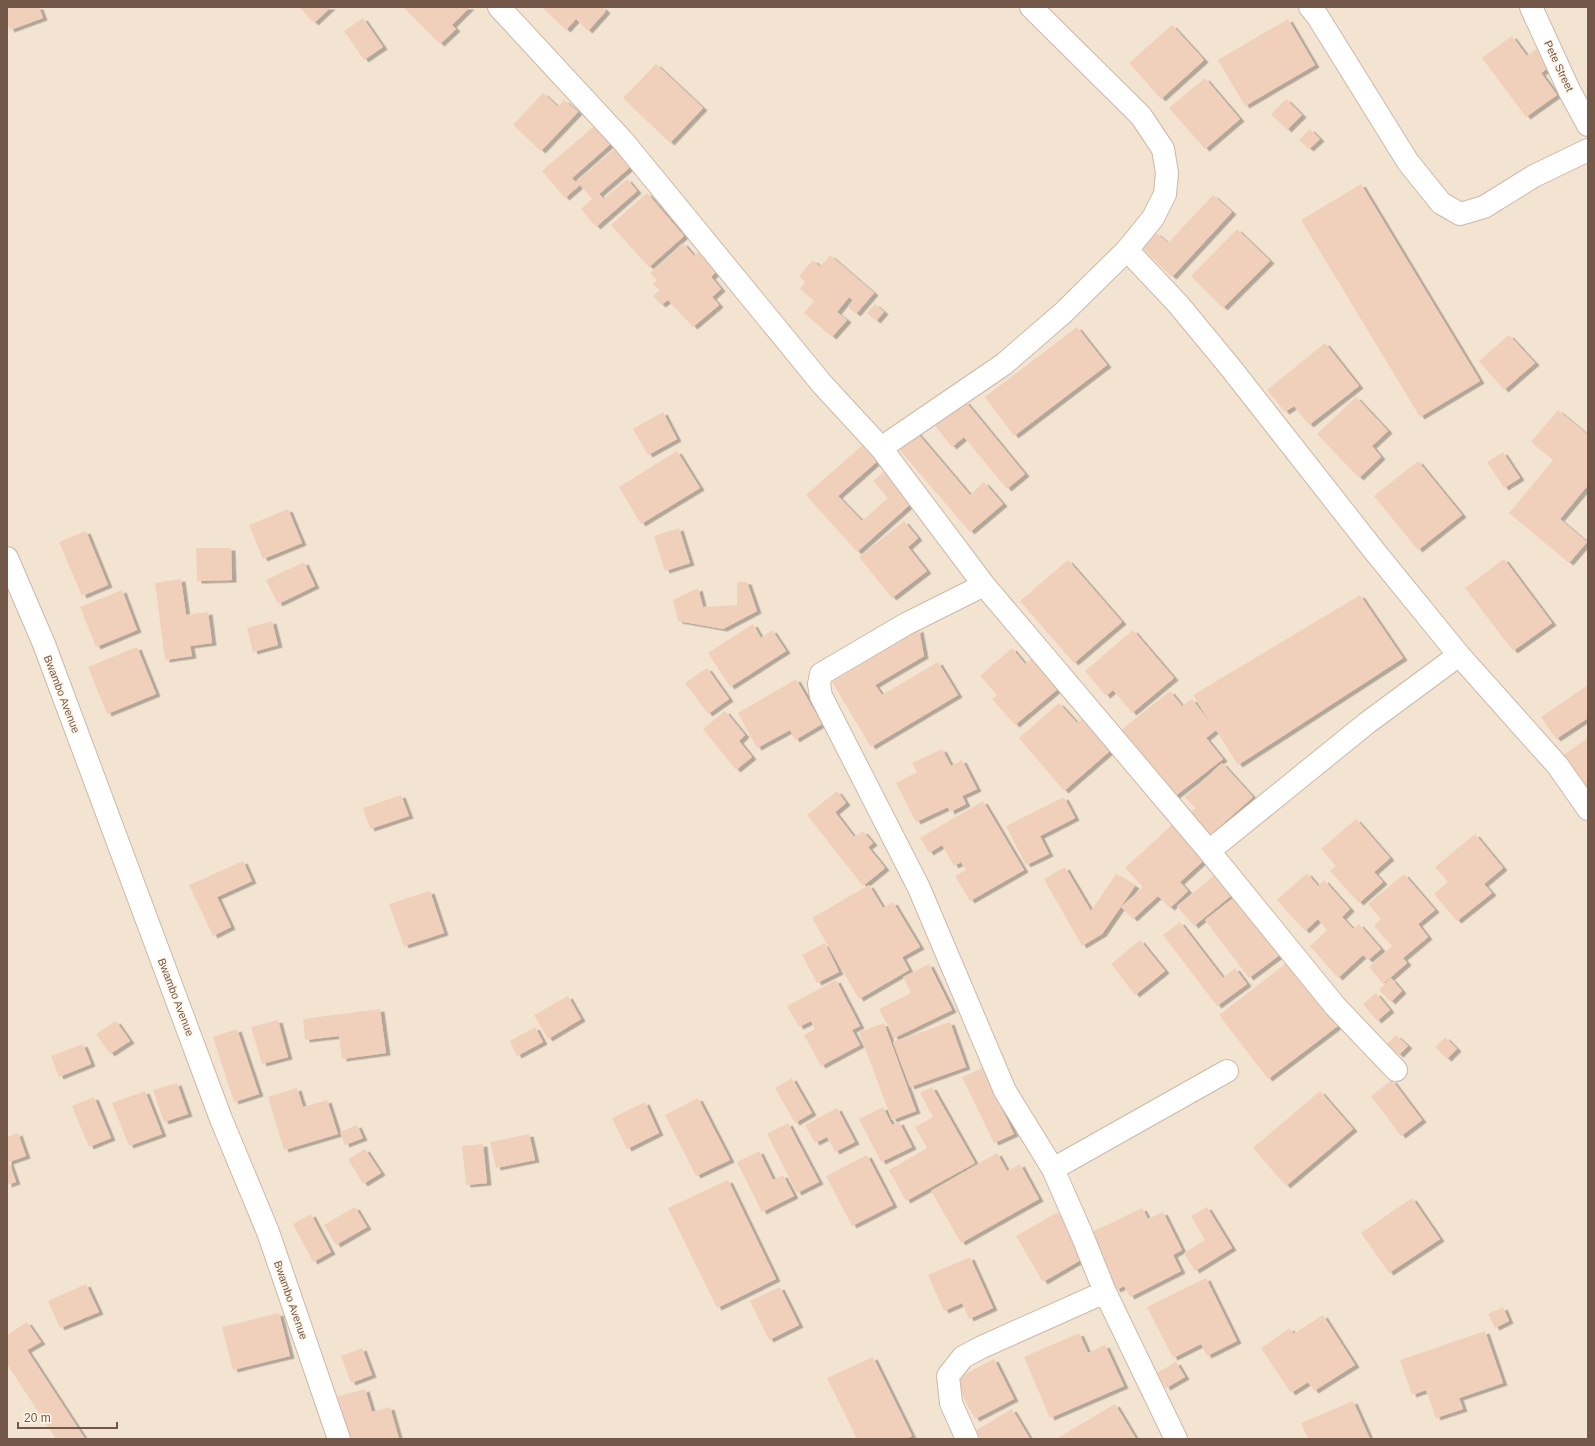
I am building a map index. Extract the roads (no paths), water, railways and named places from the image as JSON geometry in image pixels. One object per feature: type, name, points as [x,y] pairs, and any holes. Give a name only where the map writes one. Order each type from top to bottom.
[{"type":"street","points":[[499,7],[623,141],[822,384],[881,448],[984,585],[1209,851],[1335,1006],[1396,1070]]},
{"type":"street","points":[[881,448],[1004,364],[1064,313],[1127,250],[1153,218],[1165,194],[1167,173],[1163,149],[1141,116],[1031,7]]},
{"type":"street","points":[[1310,7],[1318,17],[1408,162],[1441,203],[1460,214],[1484,207],[1534,176],[1588,150]]},
{"type":"street","name":"Pete Street","points":[[1531,7],[1588,125]]},
{"type":"street","points":[[1127,250],[1178,304],[1221,356],[1459,655],[1558,766],[1588,809]]},
{"type":"street","name":"Bwambo Avenue","points":[[7,561],[44,644],[221,1119],[268,1232],[339,1439]]},
{"type":"street","points":[[984,585],[906,624],[821,674],[819,684],[821,696],[919,888],[1005,1091],[1053,1169],[1105,1292],[1176,1439]]},
{"type":"street","points":[[1209,851],[1367,723],[1459,655]]},
{"type":"street","points":[[1053,1169],[1227,1071]]},
{"type":"street","points":[[967,1439],[951,1403],[948,1376],[963,1357],[1105,1292]]}]
